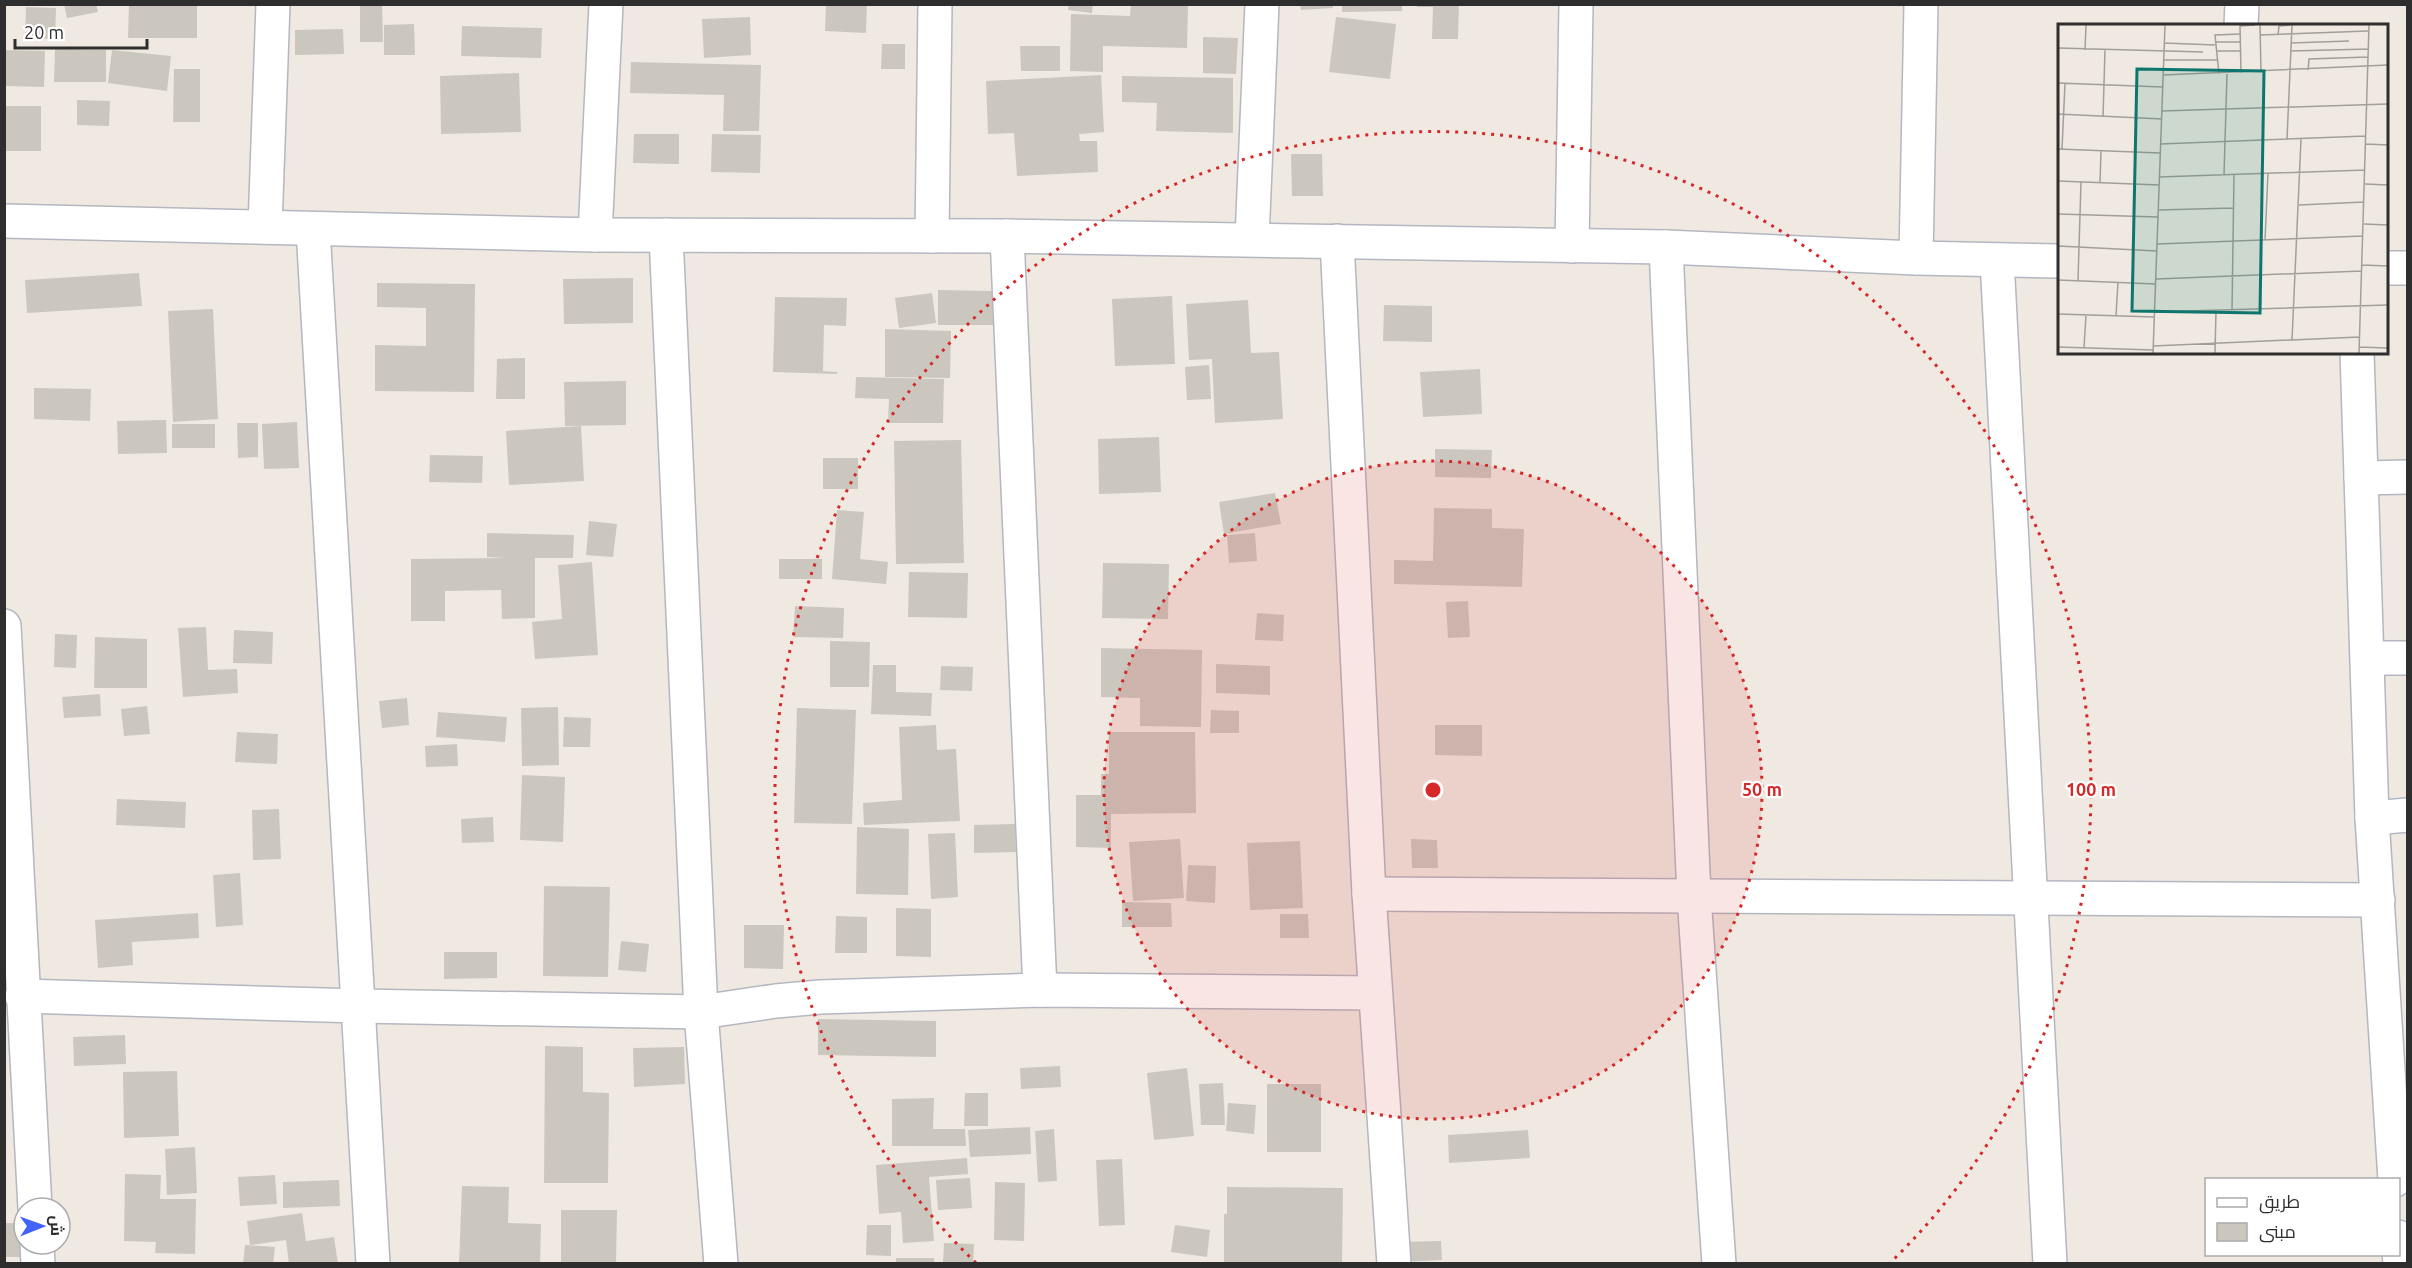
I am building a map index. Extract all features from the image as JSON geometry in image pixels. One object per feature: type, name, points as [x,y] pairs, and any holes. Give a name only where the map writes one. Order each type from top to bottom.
[{"type":"street","points":[[265,227],[273,4]]},
{"type":"street","points":[[595,235],[606,4]]},
{"type":"street","points":[[932,236],[935,4]]},
{"type":"street","points":[[1252,239],[1262,4]]},
{"type":"street","points":[[1572,246],[1576,4]]},
{"type":"street","points":[[1916,258],[1922,4]]},
{"type":"street","points":[[2241,24],[2242,4]]},
{"type":"street","points":[[4,221],[595,235],[1007,236],[1666,247],[1916,258],[2058,261]]},
{"type":"street","points":[[314,229],[374,1263]]},
{"type":"street","points":[[666,235],[701,1012],[721,1263]]},
{"type":"street","points":[[1007,236],[1040,990]]},
{"type":"street","points":[[1337,241],[1369,894],[1394,1263]]},
{"type":"street","points":[[1666,247],[1694,896],[1719,1263]]},
{"type":"street","points":[[1997,260],[2050,1263]]},
{"type":"street","points":[[2388,268],[2408,268]]},
{"type":"street","points":[[2357,354],[2372,819],[2378,900],[2397,1041],[2395,1178]]},
{"type":"street","points":[[2361,478],[2408,477]]},
{"type":"street","points":[[4,626],[9,837],[22,996],[34,1196]]},
{"type":"street","points":[[2368,658],[2408,658]]},
{"type":"street","points":[[2372,819],[2408,815]]},
{"type":"street","points":[[1369,894],[2378,900]]},
{"type":"street","points":[[22,996],[359,1006],[701,1012],[820,997],[1040,990],[1375,993]]},
{"type":"building","points":[[64,4],[96,4],[98,12],[67,18]]},
{"type":"building","points":[[129,4],[197,4],[197,38],[128,38]]},
{"type":"building","points":[[360,4],[382,4],[383,42],[360,42]]},
{"type":"building","points":[[826,4],[867,4],[866,33],[825,31]]},
{"type":"building","points":[[1069,4],[1093,4],[1092,13],[1068,10]]},
{"type":"building","points":[[1131,4],[1188,4],[1187,48],[1103,46],[1103,72],[1070,71],[1071,14],[1130,16]]},
{"type":"building","points":[[1300,4],[1332,4],[1333,8],[1301,10]]},
{"type":"building","points":[[1342,4],[1402,4],[1402,11],[1342,12]]},
{"type":"building","points":[[1417,4],[1459,4],[1458,39],[1432,39],[1433,7],[1417,7]]},
{"type":"building","points":[[26,7],[56,8],[55,39],[25,38]]},
{"type":"building","points":[[750,17],[751,55],[704,58],[702,19]]},
{"type":"building","points":[[1336,17],[1396,24],[1390,79],[1329,72]]},
{"type":"building","points":[[414,24],[415,55],[384,55],[384,25]]},
{"type":"building","points":[[462,26],[542,28],[541,58],[461,56]]},
{"type":"building","points":[[343,29],[344,54],[295,55],[295,30]]},
{"type":"building","points":[[1203,37],[1238,38],[1236,74],[1203,73]]},
{"type":"building","points":[[882,44],[905,44],[905,69],[881,69]]},
{"type":"building","points":[[1020,46],[1060,46],[1060,71],[1021,71]]},
{"type":"building","points":[[55,49],[106,50],[106,82],[54,82]]},
{"type":"building","points":[[4,50],[45,51],[44,87],[4,86]]},
{"type":"building","points":[[112,50],[171,56],[167,91],[108,83]]},
{"type":"building","points":[[631,62],[761,65],[759,131],[723,131],[724,95],[630,93]]},
{"type":"building","points":[[174,69],[200,69],[200,122],[173,122]]},
{"type":"building","points":[[519,73],[521,132],[441,134],[440,76]]},
{"type":"building","points":[[1101,75],[1104,132],[1079,134],[1080,141],[1097,141],[1098,172],[1017,176],[1014,133],[988,134],[986,81]]},
{"type":"building","points":[[1122,76],[1233,78],[1233,133],[1156,131],[1157,103],[1122,102]]},
{"type":"building","points":[[77,100],[110,101],[109,126],[77,125]]},
{"type":"building","points":[[4,106],[41,106],[41,151],[4,151]]},
{"type":"building","points":[[634,134],[679,134],[679,164],[633,163]]},
{"type":"building","points":[[712,134],[761,135],[760,173],[711,172]]},
{"type":"building","points":[[1291,154],[1322,154],[1323,196],[1292,196]]},
{"type":"building","points":[[139,273],[142,306],[27,313],[25,280]]},
{"type":"building","points":[[633,278],[633,323],[564,324],[563,279]]},
{"type":"building","points":[[377,283],[475,284],[474,392],[375,391],[375,345],[426,346],[426,308],[377,307]]},
{"type":"building","points":[[938,290],[992,291],[993,325],[938,325]]},
{"type":"building","points":[[932,293],[936,323],[899,328],[895,298]]},
{"type":"building","points":[[1172,296],[1175,364],[1115,366],[1112,299]]},
{"type":"building","points":[[775,297],[847,298],[846,326],[824,325],[823,371],[837,372],[837,374],[773,372]]},
{"type":"building","points":[[1248,300],[1251,353],[1279,352],[1283,419],[1215,423],[1212,359],[1189,360],[1186,304]]},
{"type":"building","points":[[1384,305],[1432,306],[1432,342],[1383,341]]},
{"type":"building","points":[[213,309],[218,419],[173,422],[168,311]]},
{"type":"building","points":[[885,329],[951,331],[950,378],[885,377]]},
{"type":"building","points":[[525,358],[525,399],[496,399],[497,359]]},
{"type":"building","points":[[1209,365],[1211,399],[1187,400],[1185,367]]},
{"type":"building","points":[[1480,369],[1482,414],[1423,417],[1420,372]]},
{"type":"building","points":[[856,377],[944,379],[943,423],[888,423],[889,399],[855,398]]},
{"type":"building","points":[[626,381],[626,425],[565,426],[564,382]]},
{"type":"building","points":[[34,388],[91,389],[90,421],[34,419]]},
{"type":"building","points":[[166,420],[167,453],[118,454],[117,421]]},
{"type":"building","points":[[297,422],[299,468],[264,469],[262,424]]},
{"type":"building","points":[[237,423],[258,423],[258,457],[238,458]]},
{"type":"building","points":[[172,424],[215,424],[215,448],[172,448]]},
{"type":"building","points":[[581,426],[584,481],[509,485],[506,431]]},
{"type":"building","points":[[1159,437],[1161,492],[1099,494],[1098,439]]},
{"type":"building","points":[[961,440],[964,563],[896,564],[894,441]]},
{"type":"building","points":[[1435,449],[1492,450],[1491,478],[1435,477]]},
{"type":"building","points":[[430,455],[483,456],[482,483],[429,482]]},
{"type":"building","points":[[823,458],[858,458],[858,489],[823,489]]},
{"type":"building","points":[[1275,493],[1281,524],[1224,534],[1219,502]]},
{"type":"building","points":[[1434,508],[1492,509],[1492,528],[1524,529],[1522,587],[1394,584],[1394,560],[1433,561]]},
{"type":"building","points":[[837,510],[864,512],[860,559],[888,562],[886,584],[832,579]]},
{"type":"building","points":[[589,521],[617,524],[613,557],[586,555]]},
{"type":"building","points":[[487,533],[574,535],[573,558],[535,558],[535,618],[502,619],[501,590],[445,591],[445,621],[411,621],[411,559],[506,558],[487,557]]},
{"type":"building","points":[[1255,533],[1257,561],[1229,563],[1227,535]]},
{"type":"building","points":[[779,559],[822,559],[822,579],[779,579]]},
{"type":"building","points":[[592,562],[598,655],[535,659],[532,622],[562,619],[558,565]]},
{"type":"building","points":[[1103,563],[1169,564],[1168,619],[1102,618]]},
{"type":"building","points":[[909,572],[968,573],[967,618],[908,617]]},
{"type":"building","points":[[1468,601],[1470,637],[1448,638],[1446,602]]},
{"type":"building","points":[[795,606],[844,608],[843,638],[793,637]]},
{"type":"building","points":[[1257,613],[1284,615],[1283,641],[1255,640]]},
{"type":"building","points":[[206,627],[208,670],[237,669],[238,693],[183,697],[178,628]]},
{"type":"building","points":[[234,630],[273,632],[272,664],[233,663]]},
{"type":"building","points":[[55,634],[77,635],[76,668],[54,667]]},
{"type":"building","points":[[95,637],[147,639],[147,688],[94,688]]},
{"type":"building","points":[[830,641],[870,642],[869,687],[830,687]]},
{"type":"building","points":[[1101,648],[1202,650],[1201,727],[1140,726],[1140,698],[1101,697]]},
{"type":"building","points":[[1216,664],[1270,666],[1270,695],[1216,693]]},
{"type":"building","points":[[873,665],[896,665],[896,692],[932,693],[931,716],[871,714]]},
{"type":"building","points":[[941,666],[973,667],[972,691],[940,690]]},
{"type":"building","points":[[100,694],[101,716],[64,718],[62,697]]},
{"type":"building","points":[[407,698],[409,725],[382,728],[379,701]]},
{"type":"building","points":[[147,706],[150,734],[124,736],[121,709]]},
{"type":"building","points":[[558,707],[559,765],[522,766],[521,708]]},
{"type":"building","points":[[797,708],[856,710],[852,824],[794,823]]},
{"type":"building","points":[[1211,710],[1239,711],[1239,733],[1210,733]]},
{"type":"building","points":[[438,712],[507,717],[505,742],[436,737]]},
{"type":"building","points":[[564,717],[591,718],[590,747],[563,747]]},
{"type":"building","points":[[936,725],[937,750],[956,749],[960,821],[864,825],[863,803],[902,800],[899,727]]},
{"type":"building","points":[[1435,725],[1482,725],[1482,756],[1435,755]]},
{"type":"building","points":[[237,732],[278,734],[277,764],[235,762]]},
{"type":"building","points":[[1109,732],[1195,732],[1196,813],[1111,814],[1111,848],[1076,847],[1076,795],[1101,795],[1101,774],[1109,774]]},
{"type":"building","points":[[457,744],[458,766],[426,767],[425,746]]},
{"type":"building","points":[[522,775],[565,777],[563,842],[520,840]]},
{"type":"building","points":[[117,799],[186,802],[185,828],[116,825]]},
{"type":"building","points":[[279,809],[281,859],[253,860],[252,810]]},
{"type":"building","points":[[493,817],[494,842],[462,843],[461,819]]},
{"type":"building","points":[[1015,824],[1016,852],[974,853],[974,825]]},
{"type":"building","points":[[857,827],[909,829],[908,895],[856,894]]},
{"type":"building","points":[[955,833],[958,897],[931,899],[928,834]]},
{"type":"building","points":[[1180,839],[1184,898],[1133,901],[1129,842]]},
{"type":"building","points":[[1411,839],[1437,840],[1438,868],[1412,868]]},
{"type":"building","points":[[1300,841],[1303,908],[1250,910],[1247,843]]},
{"type":"building","points":[[1188,865],[1216,866],[1215,903],[1186,901]]},
{"type":"building","points":[[240,873],[243,925],[216,927],[213,875]]},
{"type":"building","points":[[544,886],[610,887],[608,977],[543,976]]},
{"type":"building","points":[[1122,902],[1171,903],[1172,927],[1122,927]]},
{"type":"building","points":[[896,908],[931,909],[931,957],[896,956]]},
{"type":"building","points":[[198,913],[199,938],[132,942],[133,965],[98,968],[95,920]]},
{"type":"building","points":[[1280,914],[1308,914],[1309,938],[1280,938]]},
{"type":"building","points":[[836,916],[867,917],[867,953],[835,953]]},
{"type":"building","points":[[744,925],[784,925],[783,969],[744,968]]},
{"type":"building","points":[[621,941],[649,944],[646,972],[618,970]]},
{"type":"building","points":[[444,952],[497,952],[497,978],[444,979]]},
{"type":"building","points":[[818,1019],[936,1021],[936,1057],[818,1055]]},
{"type":"building","points":[[125,1035],[126,1064],[74,1066],[73,1037]]},
{"type":"building","points":[[545,1046],[583,1047],[583,1092],[609,1093],[608,1183],[544,1183]]},
{"type":"building","points":[[684,1047],[685,1084],[634,1087],[633,1048]]},
{"type":"building","points":[[1060,1066],[1061,1087],[1021,1089],[1020,1068]]},
{"type":"building","points":[[1187,1068],[1194,1136],[1154,1140],[1147,1073]]},
{"type":"building","points":[[177,1071],[179,1136],[124,1138],[123,1072]]},
{"type":"building","points":[[1223,1083],[1225,1125],[1201,1125],[1199,1084]]},
{"type":"building","points":[[1267,1084],[1321,1084],[1321,1152],[1267,1152]]},
{"type":"building","points":[[965,1093],[988,1093],[988,1126],[964,1126]]},
{"type":"building","points":[[934,1098],[933,1129],[965,1129],[966,1146],[892,1146],[892,1099]]},
{"type":"building","points":[[1228,1103],[1256,1105],[1254,1134],[1226,1131]]},
{"type":"building","points":[[1030,1127],[1031,1154],[970,1157],[968,1130]]},
{"type":"building","points":[[1054,1129],[1057,1181],[1038,1182],[1035,1131]]},
{"type":"building","points":[[1528,1130],[1530,1158],[1449,1163],[1448,1135]]},
{"type":"building","points":[[195,1147],[197,1193],[167,1195],[165,1149]]},
{"type":"building","points":[[967,1158],[968,1174],[929,1177],[934,1241],[903,1243],[901,1212],[879,1214],[876,1165]]},
{"type":"building","points":[[1122,1159],[1125,1225],[1099,1226],[1096,1160]]},
{"type":"building","points":[[125,1174],[161,1175],[160,1199],[196,1199],[195,1254],[155,1253],[156,1242],[124,1241]]},
{"type":"building","points":[[275,1175],[277,1204],[240,1206],[238,1177]]},
{"type":"building","points":[[970,1178],[972,1208],[938,1210],[936,1180]]},
{"type":"building","points":[[339,1180],[340,1206],[283,1208],[283,1182]]},
{"type":"building","points":[[995,1182],[1025,1183],[1024,1241],[994,1240]]},
{"type":"building","points":[[462,1186],[509,1187],[508,1223],[541,1224],[540,1264],[459,1264]]},
{"type":"building","points":[[1227,1187],[1343,1188],[1342,1264],[1224,1264],[1224,1214],[1227,1214]]},
{"type":"building","points":[[561,1210],[617,1210],[616,1264],[561,1264]]},
{"type":"building","points":[[302,1213],[306,1241],[334,1237],[338,1264],[289,1264],[286,1240],[250,1245],[247,1221]]},
{"type":"building","points":[[4,1223],[12,1223],[12,1256],[21,1257],[4,1257]]},
{"type":"building","points":[[867,1225],[891,1225],[891,1256],[866,1255]]},
{"type":"building","points":[[1175,1225],[1210,1230],[1207,1257],[1171,1252]]},
{"type":"building","points":[[1441,1241],[1442,1260],[1401,1262],[1401,1242]]},
{"type":"building","points":[[944,1243],[974,1244],[973,1264],[943,1264]]},
{"type":"building","points":[[245,1245],[275,1247],[273,1264],[243,1264]]},
{"type":"building","points":[[896,1258],[934,1258],[934,1264],[896,1264]]}]
